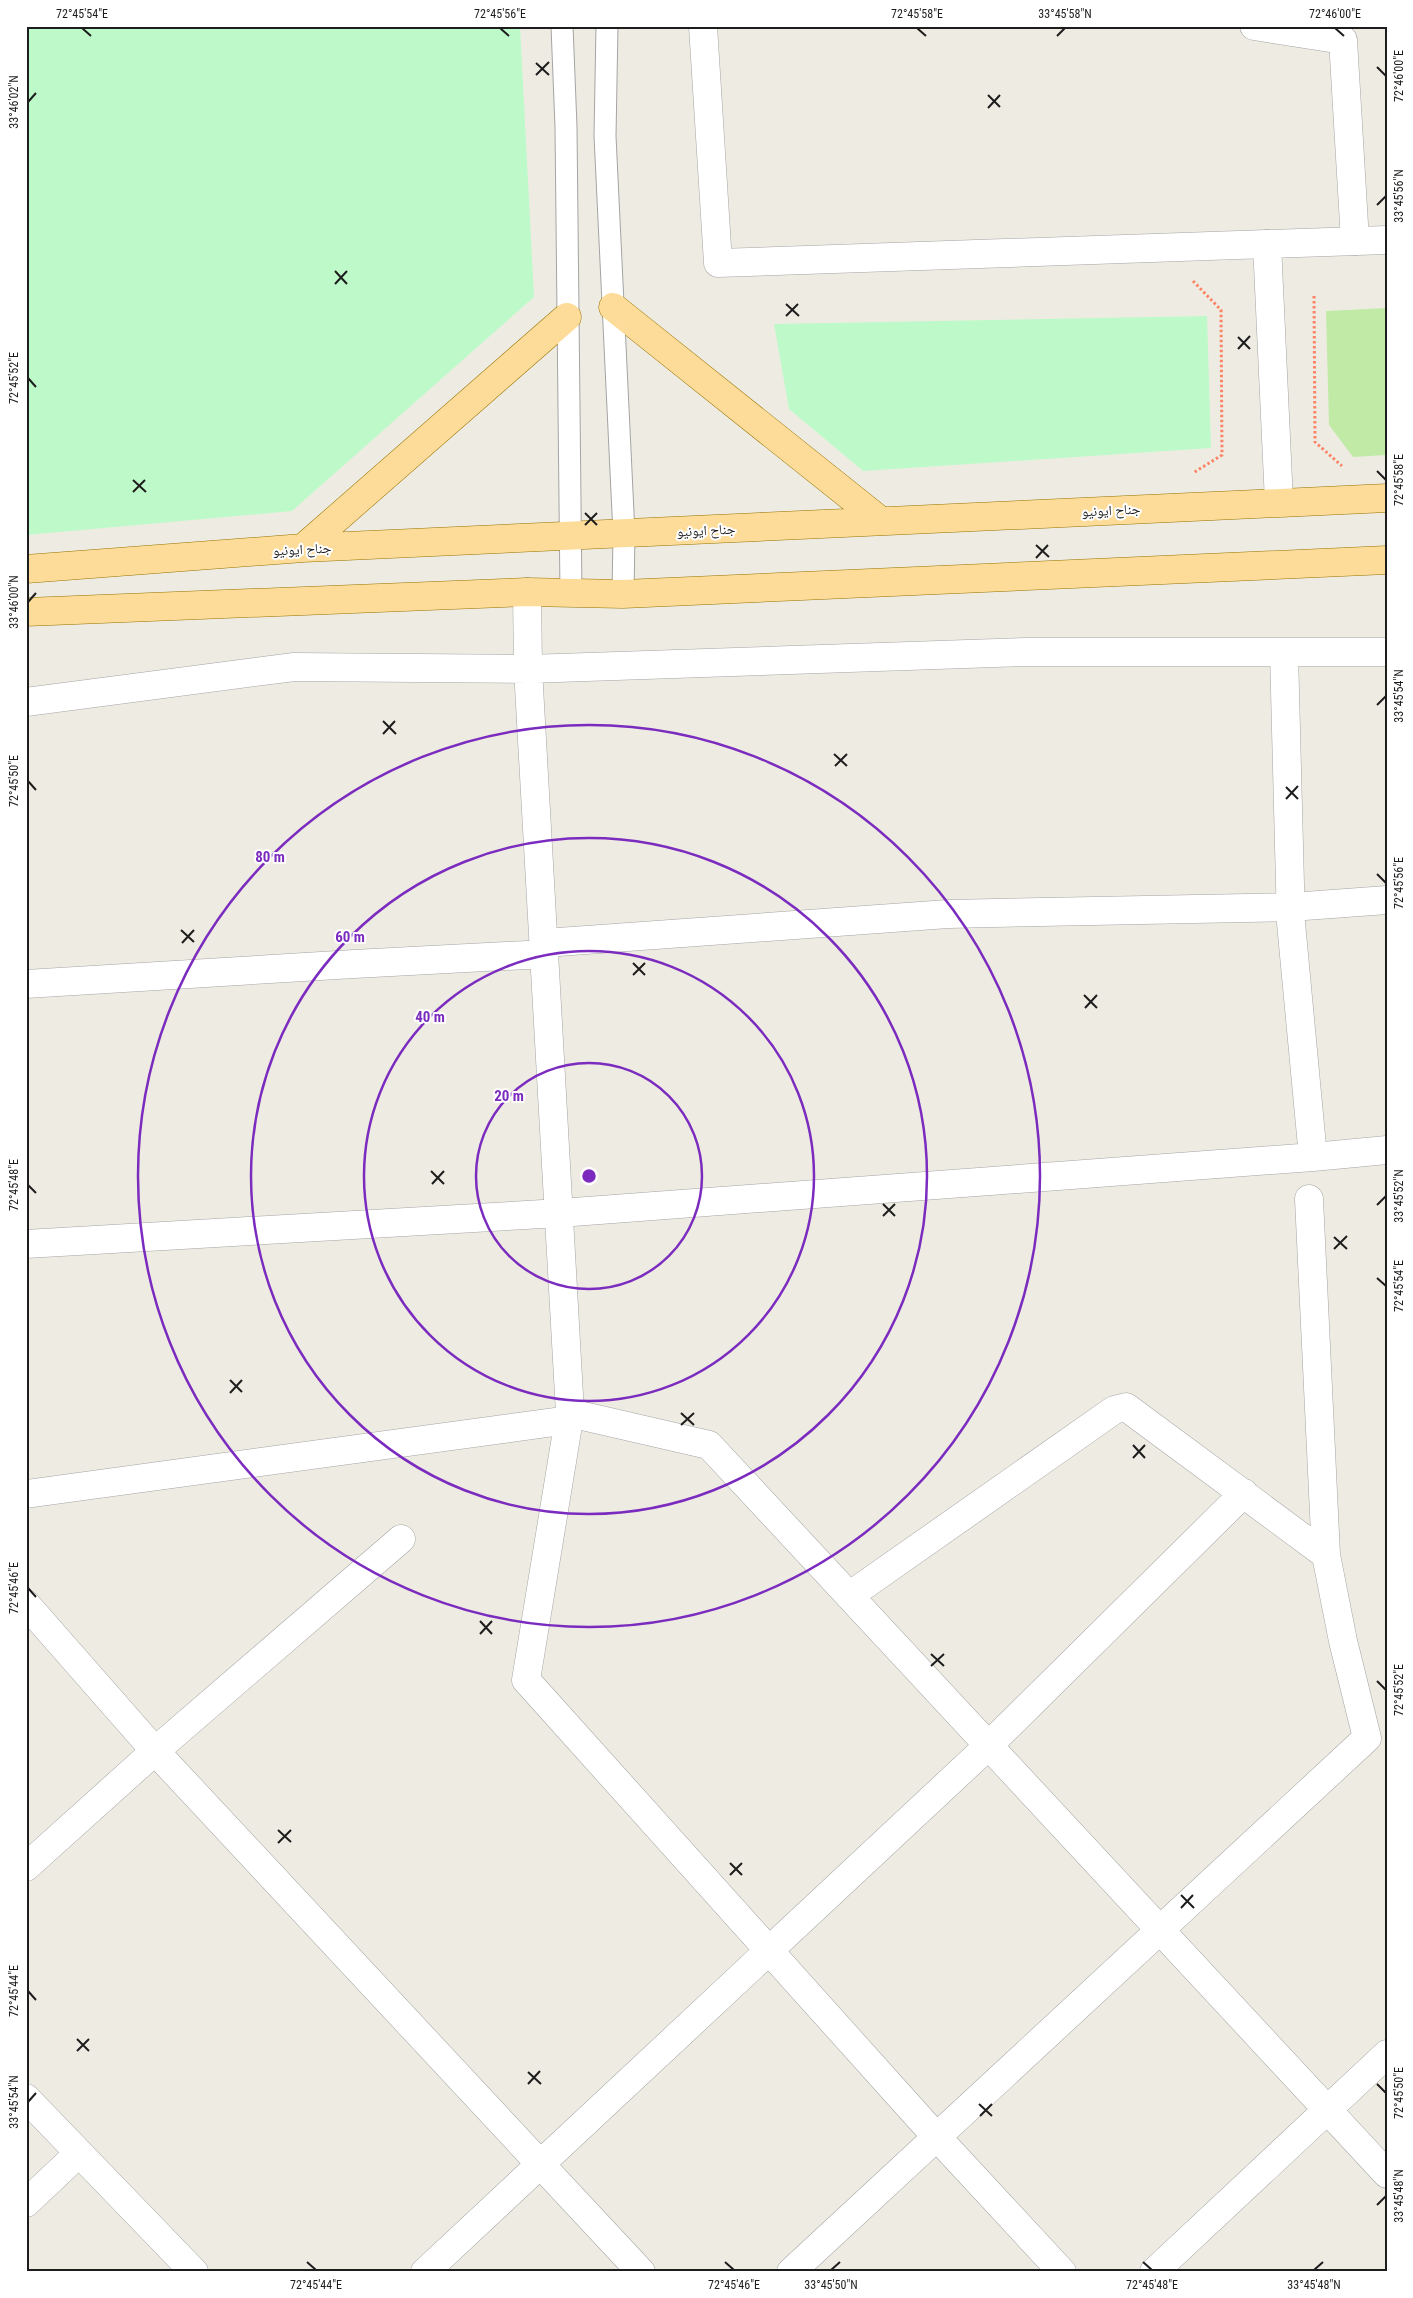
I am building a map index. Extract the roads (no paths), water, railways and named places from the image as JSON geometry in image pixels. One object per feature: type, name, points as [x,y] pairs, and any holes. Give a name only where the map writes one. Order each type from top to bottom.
[{"type":"main road","points":[[612,307],[881,521]]},
{"type":"main road","points":[[303,548],[567,317]]},
{"type":"main road","name":"جناح ایونیو","points":[[26,569],[303,548],[1387,498]]},
{"type":"main road","points":[[26,612],[527,592],[623,594],[1387,560]]},
{"type":"street","points":[[702,26],[718,263],[1387,240]]},
{"type":"street","points":[[1254,26],[1326,32],[1343,40],[1355,241]]},
{"type":"street","points":[[1267,244],[1279,502]]},
{"type":"street","points":[[527,592],[528,669],[560,1213],[569,1416],[526,1680],[1062,2272]]},
{"type":"street","points":[[26,702],[294,668],[528,669],[1027,652],[1387,652]]},
{"type":"street","points":[[1284,652],[1291,907],[1312,1157]]},
{"type":"street","points":[[26,984],[354,964],[948,914],[1291,907],[1387,900]]},
{"type":"street","points":[[26,1244],[560,1213],[1387,1150]]},
{"type":"street","points":[[791,2272],[1367,1738],[1343,1641],[1326,1554],[1309,1199]]},
{"type":"street","points":[[848,1596],[1114,1410],[1126,1407],[1326,1554]]},
{"type":"street","points":[[26,1494],[569,1416],[708,1445],[1387,2174]]},
{"type":"street","points":[[425,2272],[768,1949],[988,1746],[1244,1493]]},
{"type":"street","points":[[26,1867],[155,1751],[401,1539]]},
{"type":"street","points":[[26,1604],[155,1751],[641,2272]]},
{"type":"street","points":[[1154,2272],[1387,2054]]},
{"type":"street","points":[[26,2098],[194,2272]]},
{"type":"street","points":[[26,2202],[80,2153]]},
{"type":"lane","points":[[562,26],[566,127],[571,594]]},
{"type":"lane","points":[[607,26],[605,136],[624,534],[623,594]]}]
